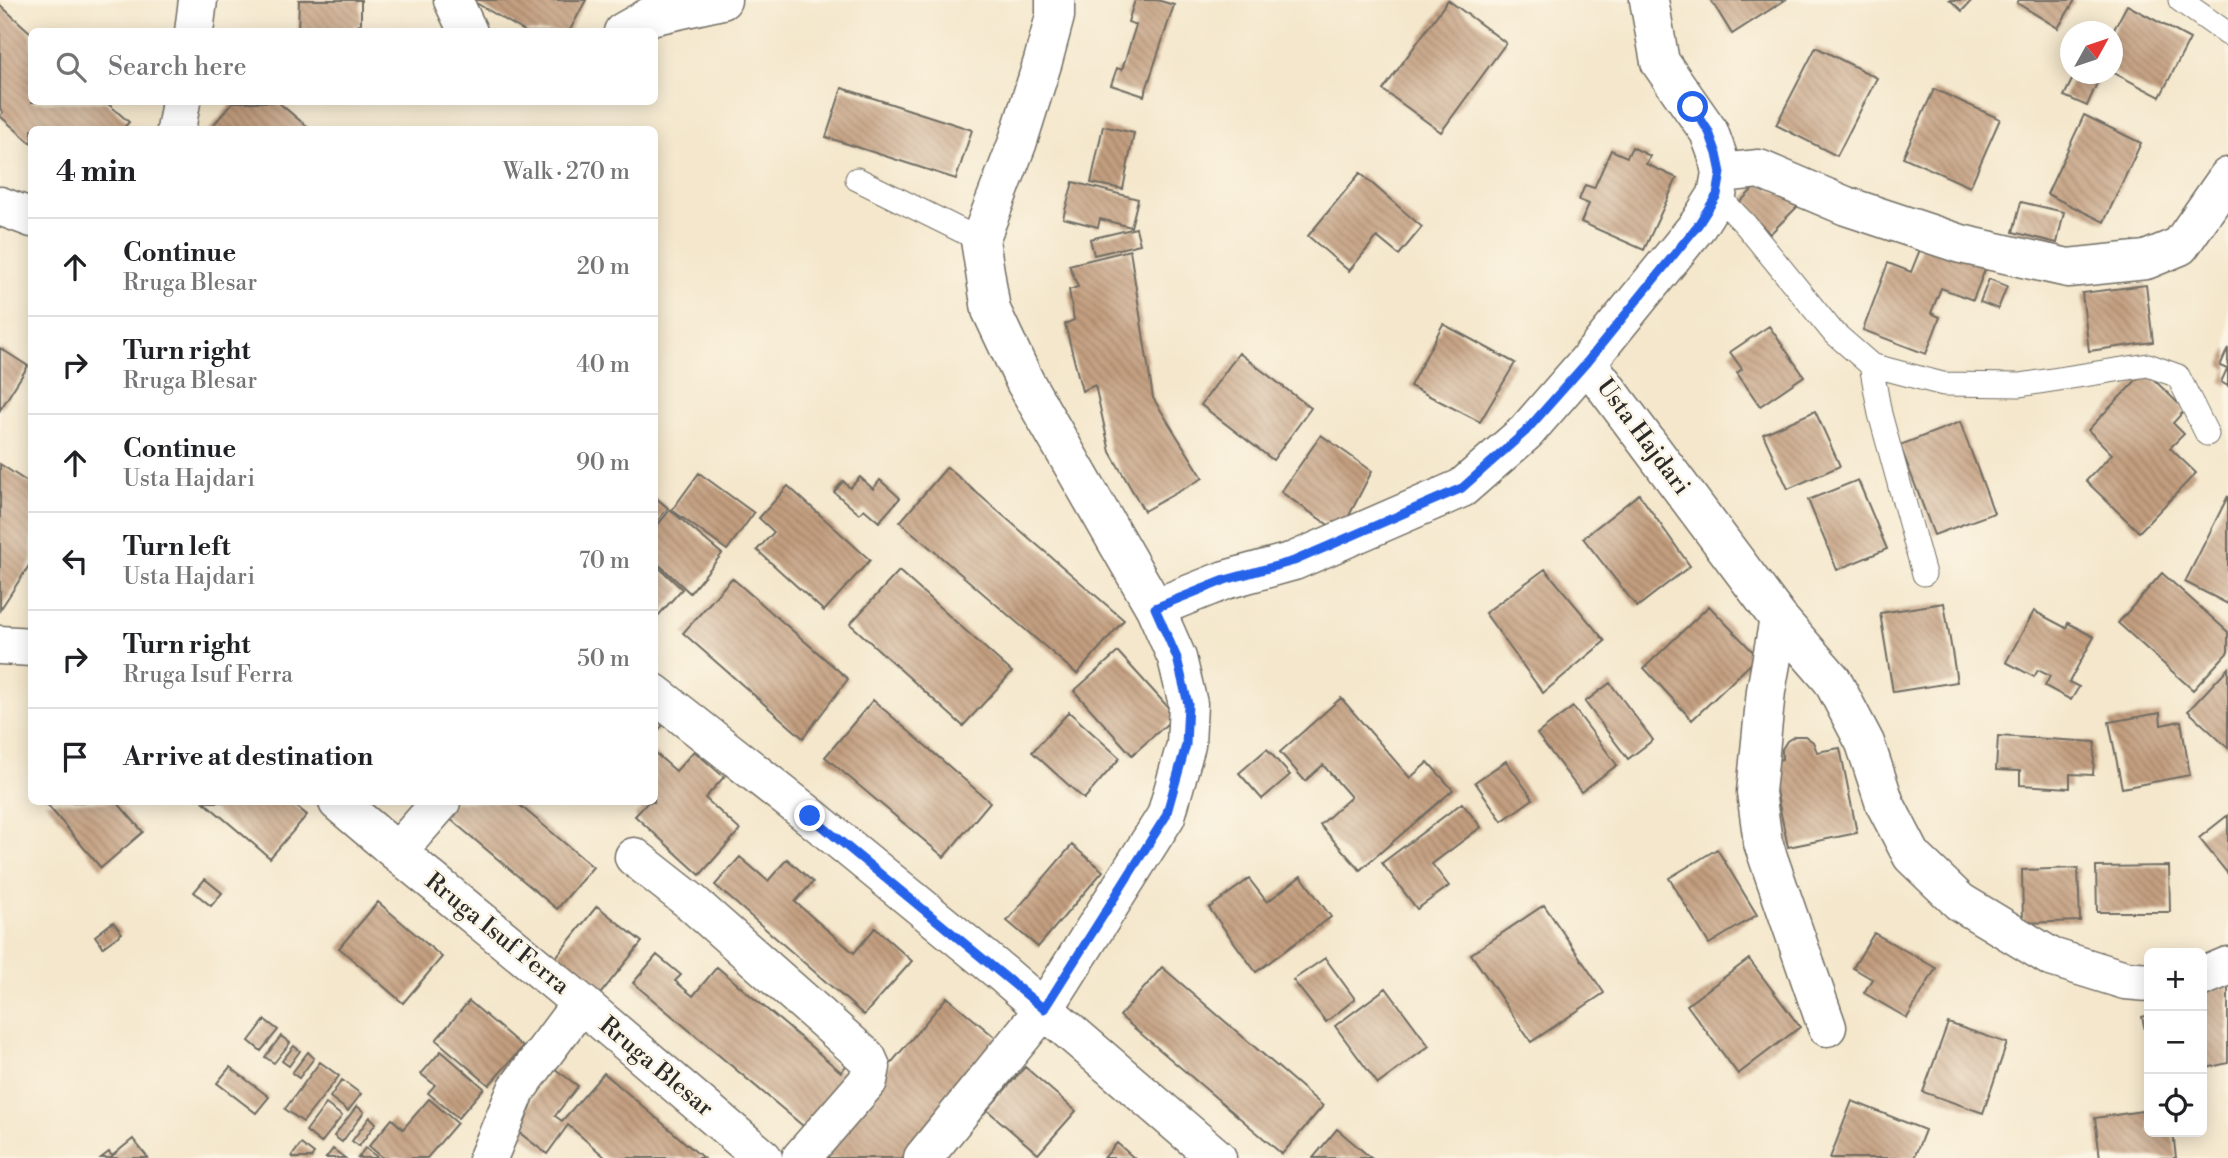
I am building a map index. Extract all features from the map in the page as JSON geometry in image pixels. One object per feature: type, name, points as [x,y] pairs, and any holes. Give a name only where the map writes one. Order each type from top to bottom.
[{"type":"street","points":[[194,28],[198,0]]},
{"type":"street","points":[[453,0],[466,28]]},
{"type":"street","points":[[633,16],[722,0]]},
{"type":"street","points":[[923,1158],[1044,1009],[1166,816],[1186,745],[1188,704],[1177,658],[1155,608],[1025,382],[990,310],[980,240],[1017,144],[1044,61],[1055,16],[1055,0]]},
{"type":"street","points":[[1587,362],[1698,225],[1719,184],[1717,154],[1709,132],[1660,62],[1649,0]]},
{"type":"street","points":[[177,126],[180,105]]},
{"type":"street","points":[[1719,184],[1759,169],[1846,206],[1961,244],[2068,268],[2146,260],[2180,246],[2228,177]]},
{"type":"street","points":[[0,206],[28,216]]},
{"type":"street","name":"Usta Hajdari","points":[[1155,608],[1225,580],[1294,561],[1462,488],[1525,432],[1587,362],[1779,619],[1832,680],[1866,743],[1885,804],[1912,856],[1960,902],[2051,957],[2125,980],[2144,982]]},
{"type":"street","points":[[1779,619],[1766,691],[1756,792],[1763,843],[1827,1027]]},
{"type":"street","points":[[0,645],[28,647]]},
{"type":"street","points":[[658,696],[810,816],[1044,1009],[1217,1158]]},
{"type":"street","name":"Rruga Isuf Ferra","points":[[342,805],[581,1003],[517,1089],[488,1158]]},
{"type":"street","points":[[397,852],[438,805]]},
{"type":"street","points":[[634,857],[690,901],[867,1058],[871,1067],[868,1081],[801,1158]]},
{"type":"street","points":[[2207,975],[2228,966]]},
{"type":"street","name":"Rruga Blesar","points":[[581,1003],[763,1158]]},
{"type":"lane","points":[[2180,0],[2228,34]]},
{"type":"lane","points":[[857,179],[980,240]]},
{"type":"lane","points":[[1719,184],[1745,225],[1832,331],[1871,365],[1943,384],[2020,385],[2148,365],[2178,376],[2207,434]]},
{"type":"lane","points":[[1871,365],[1880,414],[1924,574]]},
{"type":"building","points":[[299,0],[361,0],[361,23],[353,28],[298,28]]},
{"type":"building","points":[[471,0],[586,0],[571,28],[519,28]]},
{"type":"building","points":[[1135,0],[1157,0],[1174,5],[1144,96],[1111,85],[1117,68],[1122,70],[1136,25],[1128,22]]},
{"type":"building","points":[[1448,0],[1506,43],[1441,132],[1383,90]]},
{"type":"building","points":[[1711,0],[1785,0],[1732,34]]},
{"type":"building","points":[[1950,0],[1972,0],[1962,11]]},
{"type":"building","points":[[2019,0],[2075,0],[2058,28],[2017,3]]},
{"type":"building","points":[[0,5],[28,30],[28,105],[109,105],[129,122],[126,126],[28,126],[28,140],[0,116],[3,112],[0,109]]},
{"type":"building","points":[[2127,5],[2190,39],[2160,97],[2123,78],[2123,21],[2118,21]]},
{"type":"building","points":[[1816,47],[1877,78],[1837,156],[1776,125]]},
{"type":"building","points":[[2070,84],[2097,84],[2087,106],[2064,96]]},
{"type":"building","points":[[842,88],[972,130],[956,179],[826,137]]},
{"type":"building","points":[[1934,89],[2000,119],[1970,187],[1903,157]]},
{"type":"building","points":[[230,105],[282,105],[306,126],[212,126]]},
{"type":"building","points":[[2084,115],[2141,143],[2104,222],[2047,194]]},
{"type":"building","points":[[1103,126],[1134,133],[1123,189],[1091,183]]},
{"type":"building","points":[[1632,147],[1650,156],[1646,164],[1677,178],[1644,250],[1581,222],[1589,204],[1579,200],[1585,185],[1594,188],[1611,150],[1627,157]]},
{"type":"building","points":[[1360,173],[1422,227],[1399,255],[1377,237],[1349,271],[1308,236]]},
{"type":"building","points":[[1073,182],[1138,199],[1131,227],[1100,219],[1098,227],[1063,218]]},
{"type":"building","points":[[1758,184],[1802,202],[1770,234],[1739,203]]},
{"type":"building","points":[[2021,202],[2064,212],[2057,243],[2013,232]]},
{"type":"building","points":[[1136,228],[1140,244],[1094,255],[1090,239]]},
{"type":"building","points":[[1925,237],[1988,262],[1973,300],[1941,288],[1931,313],[1940,317],[1926,354],[1863,330],[1888,263],[1911,272]]},
{"type":"building","points":[[1130,250],[1153,398],[1203,478],[1144,511],[1110,452],[1095,385],[1082,391],[1065,324],[1074,320],[1069,290],[1078,287],[1069,265]]},
{"type":"building","points":[[1989,279],[2007,286],[1998,309],[1980,302]]},
{"type":"building","points":[[2146,285],[2153,342],[2089,351],[2082,293]]},
{"type":"building","points":[[1443,324],[1515,363],[1480,422],[1410,386]]},
{"type":"building","points":[[1769,326],[1804,376],[1760,406],[1737,373],[1742,369],[1730,352]]},
{"type":"building","points":[[0,348],[28,366],[0,410]]},
{"type":"building","points":[[2228,348],[2228,386],[2221,382],[2227,369],[2220,366]]},
{"type":"building","points":[[1239,353],[1311,408],[1273,460],[1201,405]]},
{"type":"building","points":[[2145,371],[2185,410],[2173,423],[2184,434],[2170,448],[2196,473],[2139,532],[2086,481],[2112,454],[2088,430]]},
{"type":"building","points":[[1815,411],[1840,466],[1788,489],[1763,434]]},
{"type":"building","points":[[1960,422],[1994,513],[1934,535],[1900,445]]},
{"type":"building","points":[[1321,435],[1372,471],[1340,533],[1281,492]]},
{"type":"building","points":[[0,464],[28,482],[28,567],[0,610]]},
{"type":"building","points":[[947,467],[1124,620],[1077,674],[900,522]]},
{"type":"building","points":[[699,473],[754,513],[727,550],[672,510]]},
{"type":"building","points":[[860,477],[873,489],[880,480],[900,498],[879,522],[864,509],[859,514],[834,492],[843,481],[850,488]]},
{"type":"building","points":[[1858,480],[1887,549],[1837,570],[1808,500]]},
{"type":"building","points":[[788,486],[870,560],[824,611],[757,550],[774,532],[759,518]]},
{"type":"building","points":[[1639,494],[1690,566],[1637,607],[1583,538]]},
{"type":"building","points":[[2228,496],[2228,604],[2185,582]]},
{"type":"building","points":[[658,499],[668,508],[658,520]]},
{"type":"building","points":[[670,510],[722,554],[690,593],[658,564],[658,524]]},
{"type":"building","points":[[658,567],[682,589],[658,616]]},
{"type":"building","points":[[1545,569],[1605,641],[1543,693],[1485,613]]},
{"type":"building","points":[[899,571],[1012,672],[963,726],[850,624]]},
{"type":"building","points":[[2162,573],[2228,632],[2228,652],[2193,690],[2118,623]]},
{"type":"building","points":[[732,578],[848,679],[803,738],[683,633]]},
{"type":"building","points":[[1944,603],[1957,682],[1893,692],[1880,613]]},
{"type":"building","points":[[1709,606],[1758,657],[1692,720],[1644,668]]},
{"type":"building","points":[[2034,611],[2066,628],[2068,623],[2094,637],[2069,682],[2079,687],[2071,700],[2045,686],[2050,676],[2038,670],[2034,677],[2006,662]]},
{"type":"building","points":[[1118,652],[1176,716],[1132,755],[1074,691]]},
{"type":"building","points":[[2228,668],[2228,748],[2188,711]]},
{"type":"building","points":[[1610,683],[1653,740],[1628,759],[1585,702]]},
{"type":"building","points":[[1341,698],[1410,778],[1428,762],[1453,790],[1360,870],[1320,825],[1351,797],[1323,765],[1305,781],[1280,752]]},
{"type":"building","points":[[873,700],[990,802],[944,857],[825,757]]},
{"type":"building","points":[[1573,707],[1617,765],[1581,792],[1537,734]]},
{"type":"building","points":[[1069,712],[1120,758],[1084,799],[1032,752]]},
{"type":"building","points":[[2160,713],[2161,725],[2181,721],[2190,775],[2122,788],[2109,722]]},
{"type":"building","points":[[1795,736],[1805,736],[1813,742],[1817,752],[1840,748],[1857,833],[1788,847],[1770,762],[1782,759],[1782,749],[1787,741]]},
{"type":"building","points":[[1998,736],[2095,742],[2093,775],[2070,774],[2070,788],[2020,785],[2020,771],[1996,770]]},
{"type":"building","points":[[1267,749],[1290,775],[1262,799],[1239,773]]},
{"type":"building","points":[[694,751],[724,777],[705,798],[740,830],[700,875],[635,816],[645,805],[658,805],[658,755],[676,771]]},
{"type":"building","points":[[1506,761],[1533,799],[1502,821],[1475,782]]},
{"type":"building","points":[[1462,803],[1481,827],[1432,864],[1449,886],[1417,909],[1382,863]]},
{"type":"building","points":[[48,805],[120,805],[143,832],[101,868]]},
{"type":"building","points":[[208,805],[295,805],[307,815],[270,858]]},
{"type":"building","points":[[450,805],[520,805],[593,867],[557,909],[443,813]]},
{"type":"building","points":[[2228,815],[2228,874],[2199,838]]},
{"type":"building","points":[[1072,845],[1103,871],[1038,947],[1007,921]]},
{"type":"building","points":[[1717,849],[1757,915],[1709,944],[1669,878]]},
{"type":"building","points":[[740,857],[768,881],[787,859],[813,882],[795,902],[854,953],[875,928],[912,961],[864,1015],[715,885]]},
{"type":"building","points":[[2169,866],[2170,912],[2097,912],[2096,867]]},
{"type":"building","points":[[2078,868],[2080,921],[2023,923],[2022,870]]},
{"type":"building","points":[[1301,876],[1331,917],[1256,972],[1209,908],[1249,879],[1267,902]]},
{"type":"building","points":[[205,879],[222,893],[211,906],[194,892]]},
{"type":"building","points":[[378,902],[442,957],[403,1003],[339,948]]},
{"type":"building","points":[[1544,905],[1604,993],[1531,1042],[1471,954]]},
{"type":"building","points":[[597,906],[642,942],[597,998],[552,962]]},
{"type":"building","points":[[113,922],[122,933],[103,947],[95,936]]},
{"type":"building","points":[[1874,933],[1936,968],[1907,1018],[1864,993],[1872,979],[1853,968]]},
{"type":"building","points":[[657,955],[681,975],[675,981],[693,996],[717,967],[841,1072],[849,1062],[866,1075],[815,1136],[633,983]]},
{"type":"building","points":[[1325,958],[1355,999],[1326,1022],[1293,980]]},
{"type":"building","points":[[1749,959],[1800,1027],[1738,1074],[1687,1005]]},
{"type":"building","points":[[1162,967],[1323,1106],[1282,1154],[1120,1016]]},
{"type":"building","points":[[2228,987],[2228,1063],[2207,1068],[2207,1011],[2207,992]]},
{"type":"building","points":[[1386,988],[1429,1046],[1378,1084],[1335,1026]]},
{"type":"building","points":[[947,997],[1003,1044],[906,1158],[819,1158],[814,1154]]},
{"type":"building","points":[[469,1001],[523,1047],[489,1085],[436,1040]]},
{"type":"building","points":[[265,1020],[278,1030],[261,1051],[249,1041]]},
{"type":"building","points":[[1948,1023],[2007,1043],[1983,1113],[1923,1092]]},
{"type":"building","points":[[281,1036],[290,1043],[274,1063],[265,1057]]},
{"type":"building","points":[[294,1046],[300,1051],[289,1066],[282,1061]]},
{"type":"building","points":[[441,1051],[484,1088],[458,1118],[428,1093],[435,1085],[421,1074]]},
{"type":"building","points":[[308,1052],[314,1058],[299,1078],[292,1073]]},
{"type":"building","points":[[320,1062],[339,1076],[303,1122],[285,1109]]},
{"type":"building","points":[[230,1067],[269,1097],[256,1113],[217,1083]]},
{"type":"building","points":[[1025,1067],[1076,1111],[1038,1154],[987,1110]]},
{"type":"building","points":[[555,1069],[578,1086],[555,1116],[562,1121],[604,1073],[703,1158],[606,1158],[568,1125],[547,1154],[512,1127]]},
{"type":"building","points":[[342,1080],[361,1094],[348,1111],[330,1097]]},
{"type":"building","points":[[429,1099],[457,1123],[427,1158],[383,1158],[369,1146],[392,1119],[403,1129]]},
{"type":"building","points":[[1852,1101],[1925,1130],[1914,1158],[1830,1158]]},
{"type":"building","points":[[326,1104],[342,1116],[321,1143],[306,1131]]},
{"type":"building","points":[[357,1106],[364,1112],[342,1142],[334,1136]]},
{"type":"building","points":[[2144,1111],[2144,1137],[2174,1137],[2176,1158],[2100,1158],[2095,1118]]},
{"type":"building","points":[[370,1117],[376,1123],[359,1146],[352,1141]]},
{"type":"building","points":[[1337,1129],[1371,1158],[1313,1158]]},
{"type":"building","points":[[133,1139],[148,1158],[101,1158],[109,1152],[112,1156]]},
{"type":"building","points":[[1117,1143],[1134,1158],[1104,1158]]},
{"type":"building","points":[[301,1144],[314,1154],[311,1158],[292,1156]]},
{"type":"building","points":[[365,1148],[377,1157],[358,1158]]},
{"type":"building","points":[[333,1149],[345,1158],[326,1158]]},
{"type":"route","points":[[810,816],[1044,1009],[1166,816],[1186,745],[1188,704],[1177,658],[1155,608],[1225,580],[1294,561],[1462,488],[1525,432],[1587,362],[1698,225],[1717,195],[1721,173],[1717,154],[1709,132],[1693,107]]}]
